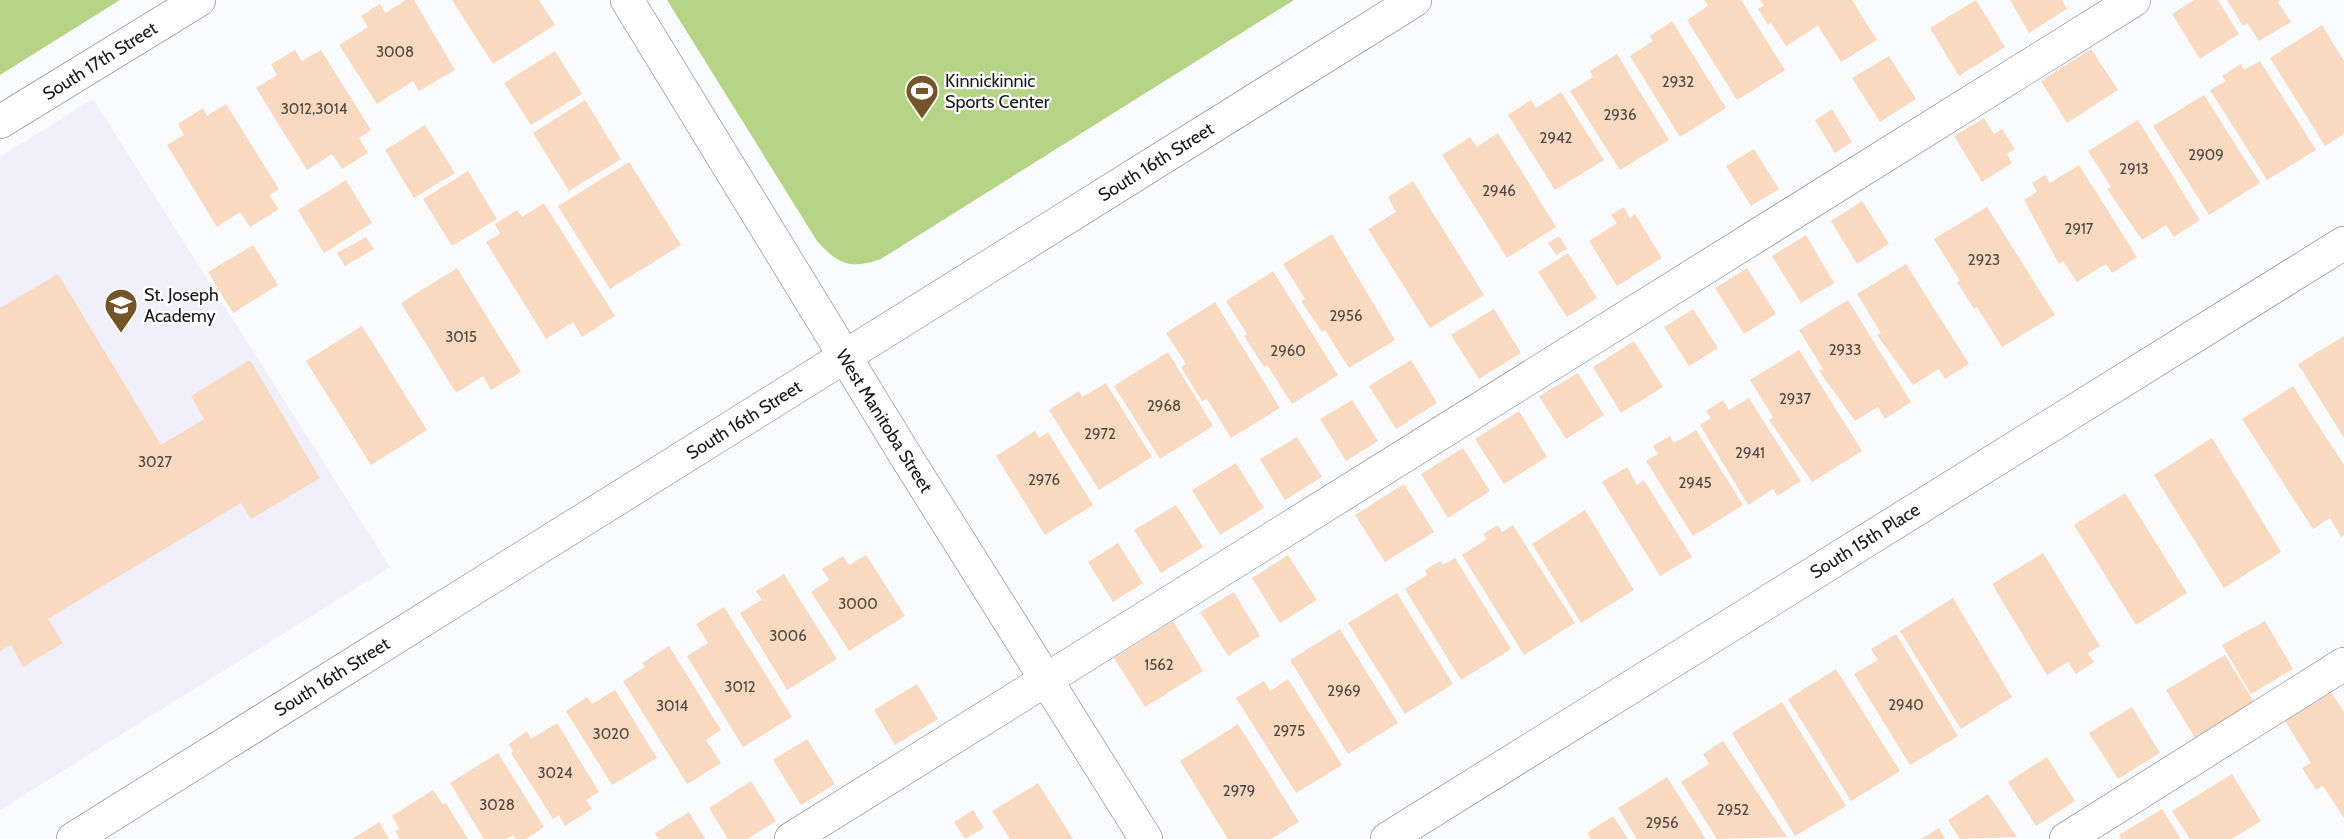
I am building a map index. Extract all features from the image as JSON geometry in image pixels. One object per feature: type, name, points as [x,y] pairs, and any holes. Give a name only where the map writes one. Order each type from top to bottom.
[{"type":"street","name":"South 17th Street","points":[[0,122],[199,0]]},
{"type":"street","name":"West Manitoba Street","points":[[627,0],[845,357],[1146,839]]},
{"type":"street","name":"South 16th Street","points":[[73,839],[1415,0]]},
{"type":"street","points":[[791,839],[2134,0]]},
{"type":"street","name":"South 15th Place","points":[[1387,839],[2344,243]]},
{"type":"street","points":[[2066,839],[2344,664]]},
{"type":"shaded area","name":"St. Joseph Academy","points":[[93,99],[390,567],[0,810],[0,157]]},
{"type":"green space","points":[[0,0],[120,0],[0,75]]},
{"type":"green space","name":"Kinnickinnic Sports Center","points":[[667,0],[1294,0],[881,259],[853,264],[838,260],[817,241]]},
{"type":"building","points":[[406,0],[414,0],[455,70],[419,91],[413,81],[377,104],[339,45],[368,27],[361,16],[380,4],[385,13]]},
{"type":"building","points":[[452,0],[539,0],[555,25],[493,64]]},
{"type":"building","points":[[1704,0],[1741,0],[1785,70],[1737,100],[1687,20],[1708,6]]},
{"type":"building","points":[[1760,0],[1852,0],[1877,40],[1841,62],[1818,26],[1786,46],[1771,23],[1768,25],[1758,9],[1764,5]]},
{"type":"building","points":[[1976,0],[2005,47],[1959,76],[1930,28]]},
{"type":"building","points":[[2010,0],[2062,0],[2067,9],[2029,33]]},
{"type":"building","points":[[2194,0],[2218,0],[2239,34],[2200,59],[2172,14]]},
{"type":"building","points":[[2227,0],[2281,0],[2278,2],[2291,22],[2259,41],[2247,23],[2243,26]]},
{"type":"building","points":[[1672,21],[1726,108],[1680,137],[1630,56],[1653,41],[1650,36]]},
{"type":"building","points":[[2322,25],[2344,61],[2344,134],[2325,146],[2270,58]]},
{"type":"building","points":[[2091,49],[2118,90],[2067,123],[2041,81]]},
{"type":"building","points":[[295,50],[302,61],[321,50],[371,130],[359,138],[368,153],[342,169],[332,154],[307,170],[256,88],[277,75],[271,64]]},
{"type":"building","points":[[555,51],[582,94],[531,125],[504,83]]},
{"type":"building","points":[[1617,54],[1669,140],[1620,170],[1570,91],[1593,77],[1590,71]]},
{"type":"building","points":[[1889,56],[1916,99],[1880,122],[1852,78]]},
{"type":"building","points":[[2260,61],[2316,150],[2267,180],[2210,90],[2226,81],[2222,76],[2241,64],[2244,70]]},
{"type":"building","points":[[1561,92],[1604,160],[1555,190],[1508,115],[1531,100],[1536,108]]},
{"type":"building","points":[[2204,95],[2260,183],[2209,215],[2153,126]]},
{"type":"building","points":[[585,100],[621,159],[569,191],[533,133]]},
{"type":"building","points":[[226,104],[279,189],[269,195],[279,209],[250,227],[240,212],[217,227],[167,145],[184,135],[178,124],[203,108],[207,116]]},
{"type":"building","points":[[1832,109],[1852,142],[1835,153],[1815,120]]},
{"type":"building","points":[[1984,118],[1994,134],[2002,129],[2015,149],[2007,154],[2012,163],[1982,182],[1954,136]]},
{"type":"building","points":[[2138,120],[2200,220],[2174,237],[2166,225],[2142,240],[2107,189],[2111,187],[2088,151]]},
{"type":"building","points":[[425,125],[455,173],[414,198],[385,150]]},
{"type":"building","points":[[1498,133],[1556,227],[1507,258],[1442,155],[1470,137],[1477,147]]},
{"type":"building","points":[[1754,149],[1779,189],[1751,206],[1726,166]]},
{"type":"building","points":[[629,162],[681,245],[610,289],[558,206]]},
{"type":"building","points":[[2079,165],[2137,257],[2112,273],[2106,264],[2077,282],[2063,261],[2059,264],[2024,200],[2037,192],[2032,183],[2045,175],[2050,183]]},
{"type":"building","points":[[468,171],[497,219],[452,246],[423,199]]},
{"type":"building","points":[[346,180],[372,223],[324,253],[298,210]]},
{"type":"building","points":[[1413,181],[1484,295],[1430,328],[1368,229],[1396,212],[1388,197]]},
{"type":"building","points":[[1862,201],[1889,244],[1857,264],[1831,221]]},
{"type":"building","points":[[544,203],[615,316],[582,337],[573,322],[546,339],[486,242],[500,234],[495,224],[517,210],[522,217]]},
{"type":"building","points":[[1624,207],[1630,218],[1635,214],[1662,258],[1617,286],[1589,241],[1617,223],[1611,215]]},
{"type":"building","points":[[1987,207],[2055,315],[2002,347],[1977,307],[1974,309],[1957,282],[1960,281],[1934,239]]},
{"type":"building","points":[[1332,234],[1395,340],[1349,368],[1325,330],[1322,332],[1301,301],[1305,299],[1283,264]]},
{"type":"building","points":[[1806,235],[1834,283],[1801,303],[1772,256]]},
{"type":"building","points":[[1559,236],[1567,249],[1556,255],[1548,243]]},
{"type":"building","points":[[366,237],[374,249],[345,266],[337,253]]},
{"type":"building","points":[[253,245],[278,285],[233,313],[208,272]]},
{"type":"building","points":[[1568,253],[1597,298],[1567,317],[1538,272]]},
{"type":"building","points":[[1906,264],[1969,364],[1945,379],[1939,369],[1913,385],[1877,335],[1881,333],[1857,294]]},
{"type":"building","points":[[457,268],[521,372],[491,390],[483,376],[456,393],[401,303]]},
{"type":"building","points":[[1747,268],[1776,314],[1744,334],[1715,288]]},
{"type":"building","points":[[1273,271],[1338,375],[1292,404],[1267,365],[1264,367],[1244,336],[1247,334],[1226,301]]},
{"type":"building","points":[[58,274],[161,445],[204,419],[191,396],[250,360],[320,478],[251,519],[241,503],[48,619],[63,643],[23,667],[11,645],[0,651],[0,308]]},
{"type":"building","points":[[1848,300],[1911,402],[1885,419],[1878,407],[1855,421],[1819,371],[1823,369],[1799,330]]},
{"type":"building","points":[[1215,302],[1280,408],[1231,438],[1207,399],[1202,401],[1181,367],[1186,364],[1166,333]]},
{"type":"building","points":[[1494,309],[1521,353],[1479,379],[1451,335]]},
{"type":"building","points":[[1693,309],[1718,348],[1689,366],[1664,327]]},
{"type":"building","points":[[362,326],[427,430],[371,465],[306,361]]},
{"type":"building","points":[[2344,336],[2344,438],[2298,364]]},
{"type":"building","points":[[1634,341],[1663,387],[1621,413],[1593,367]]},
{"type":"building","points":[[1799,350],[1862,451],[1812,482],[1769,420],[1773,417],[1750,380]]},
{"type":"building","points":[[1168,352],[1213,426],[1160,459],[1114,386]]},
{"type":"building","points":[[1411,360],[1437,403],[1396,429],[1369,386]]},
{"type":"building","points":[[1578,373],[1604,415],[1566,439],[1539,396]]},
{"type":"building","points":[[1106,383],[1152,457],[1099,490],[1049,410],[1079,391],[1082,397]]},
{"type":"building","points":[[2293,386],[2344,465],[2344,535],[2341,537],[2330,518],[2313,529],[2242,419]]},
{"type":"building","points":[[1749,398],[1801,481],[1777,496],[1773,489],[1748,505],[1700,425],[1711,418],[1706,411],[1723,400],[1729,410]]},
{"type":"building","points":[[1352,400],[1378,441],[1346,461],[1320,419]]},
{"type":"building","points":[[1519,411],[1547,457],[1504,484],[1475,439]]},
{"type":"building","points":[[1696,430],[1743,505],[1693,536],[1646,461],[1658,454],[1653,446],[1670,436],[1674,443]]},
{"type":"building","points":[[1035,431],[1039,438],[1048,432],[1093,505],[1045,535],[996,456]]},
{"type":"building","points":[[1297,437],[1322,477],[1285,500],[1260,459]]},
{"type":"building","points":[[2212,438],[2281,552],[2224,588],[2154,475]]},
{"type":"building","points":[[1463,448],[1490,491],[1448,518],[1421,474]]},
{"type":"building","points":[[1236,463],[1264,508],[1220,535],[1192,490]]},
{"type":"building","points":[[1627,467],[1637,485],[1644,480],[1692,557],[1660,576],[1602,482]]},
{"type":"building","points":[[1404,484],[1434,532],[1385,562],[1355,515]]},
{"type":"building","points":[[2125,493],[2187,593],[2136,625],[2074,525]]},
{"type":"building","points":[[1176,505],[1203,547],[1161,573],[1134,530]]},
{"type":"building","points":[[1585,510],[1634,590],[1581,623],[1532,544]]},
{"type":"building","points":[[1498,525],[1502,532],[1513,525],[1575,623],[1524,655],[1462,555],[1487,539],[1483,534]]},
{"type":"building","points":[[1118,543],[1143,583],[1113,602],[1088,562]]},
{"type":"building","points":[[2043,553],[2100,646],[2088,653],[2094,662],[2076,674],[2068,662],[2047,675],[1992,584]]},
{"type":"building","points":[[866,555],[905,616],[849,651],[811,592],[829,580],[822,569],[843,556],[849,565]]},
{"type":"building","points":[[1288,555],[1317,600],[1280,623],[1252,578]]},
{"type":"building","points":[[1455,558],[1511,649],[1461,680],[1405,589],[1427,575],[1425,570],[1440,561],[1443,565]]},
{"type":"building","points":[[784,574],[837,659],[787,690],[740,613],[762,600],[756,591]]},
{"type":"building","points":[[1234,592],[1260,636],[1228,656],[1200,612]]},
{"type":"building","points":[[1397,593],[1453,684],[1405,714],[1348,623]]},
{"type":"building","points":[[1953,598],[2012,697],[1961,729],[1900,631]]},
{"type":"building","points":[[724,607],[792,717],[743,747],[687,656],[708,643],[696,624]]},
{"type":"building","points":[[1173,621],[1203,671],[1145,707],[1114,658]]},
{"type":"building","points":[[2265,621],[2293,669],[2251,694],[2222,645]]},
{"type":"building","points":[[1340,629],[1398,723],[1348,754],[1290,660]]},
{"type":"building","points":[[1896,634],[1958,736],[1910,765],[1854,674],[1878,660],[1871,649]]},
{"type":"building","points":[[669,646],[721,730],[706,740],[721,763],[687,784],[623,681],[645,667],[642,663]]},
{"type":"building","points":[[2225,655],[2254,702],[2195,738],[2166,690]]},
{"type":"building","points":[[1836,669],[1900,771],[1851,801],[1788,699]]},
{"type":"building","points":[[1288,679],[1342,765],[1296,793],[1236,698],[1264,681],[1270,691]]},
{"type":"building","points":[[917,684],[938,719],[895,745],[874,710]]},
{"type":"building","points":[[615,690],[657,758],[612,785],[566,711],[587,697],[592,704]]},
{"type":"building","points":[[2331,692],[2344,712],[2344,818],[2323,786],[2316,790],[2302,768],[2311,763],[2285,721]]},
{"type":"building","points":[[1782,702],[1846,806],[1795,836],[1732,733]]},
{"type":"building","points":[[2132,707],[2160,753],[2118,779],[2089,733]]},
{"type":"building","points":[[557,723],[599,792],[586,800],[592,809],[565,826],[559,815],[553,819],[511,753],[513,752],[509,744],[527,731],[531,739]]},
{"type":"building","points":[[1238,724],[1299,822],[1271,839],[1228,839],[1180,761]]},
{"type":"building","points":[[807,739],[835,784],[801,805],[773,760]]},
{"type":"building","points":[[1723,741],[1787,837],[1717,839],[1681,782],[1709,764],[1703,754]]},
{"type":"building","points":[[498,753],[544,827],[526,839],[516,839],[513,835],[506,839],[484,839],[450,783]]},
{"type":"building","points":[[2047,757],[2075,801],[2036,826],[2008,782]]},
{"type":"building","points":[[2232,774],[2261,821],[2232,839],[2190,839],[2172,811]]},
{"type":"building","points":[[1667,777],[1706,839],[1637,839],[1618,808]]},
{"type":"building","points":[[751,781],[776,821],[747,839],[728,839],[709,808]]},
{"type":"building","points":[[1038,783],[1073,839],[1010,839],[992,811]]},
{"type":"building","points":[[433,790],[443,804],[446,803],[468,839],[400,839],[395,831],[399,829],[392,816]]},
{"type":"building","points":[[1988,794],[2017,837],[1960,839],[1948,820]]},
{"type":"building","points":[[2162,809],[2181,839],[2121,839],[2119,835]]},
{"type":"building","points":[[973,810],[984,828],[965,839],[954,822]]},
{"type":"building","points":[[689,812],[705,839],[659,839],[655,833]]},
{"type":"building","points":[[1613,816],[1628,839],[1591,839],[1587,833]]},
{"type":"building","points":[[379,822],[389,839],[352,839]]},
{"type":"building","points":[[1939,828],[1945,839],[1921,839]]},
{"type":"place","name":"Kinnickinnic Sports Center","points":[[922,120]]},
{"type":"place","name":"St. Joseph Academy","points":[[121,334]]}]
